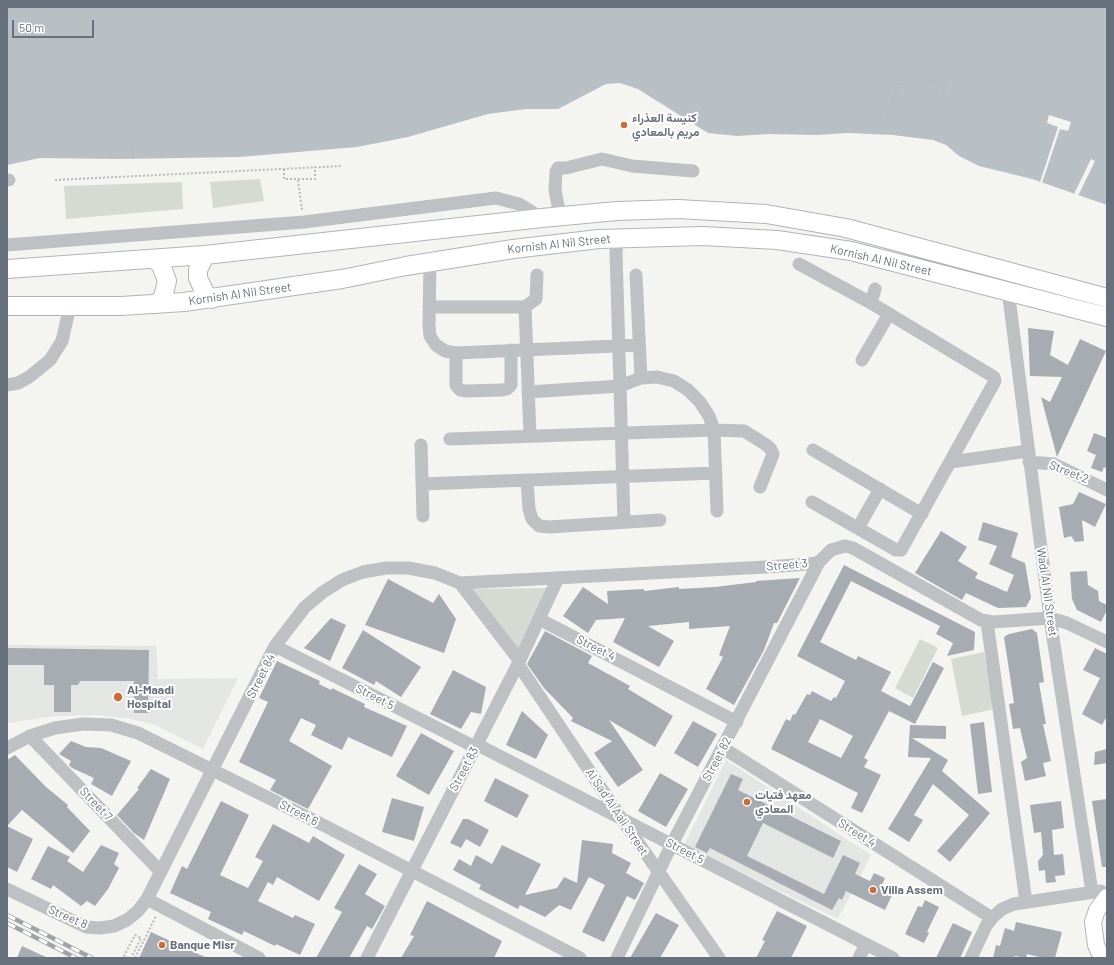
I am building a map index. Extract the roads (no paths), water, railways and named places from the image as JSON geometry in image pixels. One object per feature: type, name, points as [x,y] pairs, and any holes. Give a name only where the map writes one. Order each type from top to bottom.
[{"type":"highway","name":"Kornish Al Nil Street","points":[[7,269],[205,255],[560,216],[678,208],[766,214],[806,220],[886,237],[1107,298]]},
{"type":"highway","name":"Kornish Al Nil Street","points":[[7,306],[157,304],[212,299],[342,279],[430,262],[513,249],[618,238],[703,236],[807,244],[851,251],[1008,290],[1107,317]]},
{"type":"highway","points":[[205,255],[198,270],[198,278],[205,294],[212,299]]},
{"type":"highway","points":[[154,259],[161,265],[167,280],[163,297],[157,304]]},
{"type":"main road","points":[[1100,894],[1094,922],[1096,945],[1102,958]]},
{"type":"street","points":[[560,216],[555,190],[556,172],[558,168],[602,159],[632,166],[692,171]]},
{"type":"street","points":[[7,245],[304,222],[496,198],[519,204],[542,218]]},
{"type":"street","points":[[618,238],[616,252],[624,522]]},
{"type":"street","points":[[430,262],[430,336],[436,345],[445,351],[456,353],[639,345]]},
{"type":"street","points":[[799,264],[871,303],[994,378],[996,381],[952,462],[903,547],[899,551],[812,502]]},
{"type":"street","points":[[429,307],[526,307],[536,299],[537,275]]},
{"type":"street","points":[[636,275],[641,378]]},
{"type":"street","points":[[871,303],[875,289]]},
{"type":"street","name":"Wadi Al Nil Street","points":[[1008,290],[1028,456],[1050,618],[1100,894]]},
{"type":"street","points":[[7,385],[18,383],[29,377],[50,360],[62,341],[70,306]]},
{"type":"street","points":[[526,307],[530,436]]},
{"type":"street","points":[[862,360],[889,314]]},
{"type":"street","points":[[456,353],[456,385],[460,390],[502,390],[507,389],[511,385],[511,350]]},
{"type":"street","points":[[528,392],[620,386],[641,378],[658,377],[668,380],[688,390],[700,402],[709,416],[714,430],[718,511]]},
{"type":"street","points":[[450,439],[714,430],[744,431],[770,448],[772,454],[771,461],[760,487]]},
{"type":"street","points":[[421,445],[423,516]]},
{"type":"street","points":[[813,450],[922,514]]},
{"type":"street","name":"Street 2","points":[[952,462],[1028,456],[1054,464],[1107,490]]},
{"type":"street","points":[[422,484],[716,473]]},
{"type":"street","points":[[527,480],[529,510],[532,519],[539,526],[549,527],[660,520]]},
{"type":"street","points":[[858,528],[880,489]]},
{"type":"street","name":"Street 3","points":[[460,583],[800,565],[819,562],[831,550],[838,547],[853,548],[980,620],[987,622],[1050,618],[1068,623],[1107,642]]},
{"type":"street","name":"Street 82","points":[[617,958],[672,844],[737,722],[819,562]]},
{"type":"street","name":"Street 84","points":[[147,900],[275,646],[305,607],[322,592],[342,580],[363,572],[386,568],[408,568],[435,573],[460,583]]},
{"type":"street","name":"Street 83","points":[[367,958],[476,746],[558,578]]},
{"type":"street","name":"Al Sad Al Aali Street","points":[[460,583],[518,662],[621,818],[719,958]]},
{"type":"street","name":"Street 4","points":[[539,619],[737,722]]},
{"type":"street","points":[[987,622],[1026,902]]},
{"type":"street","name":"Street 5","points":[[275,646],[621,818],[893,958]]},
{"type":"street","name":"Street 6","points":[[7,748],[30,736],[55,728],[83,724],[111,725],[138,734],[213,769],[580,958]]},
{"type":"street","name":"Street 7","points":[[30,736],[161,872]]},
{"type":"street","name":"Street 4","points":[[723,748],[992,918]]},
{"type":"street","name":"Street 8","points":[[7,889],[86,927],[93,928],[114,926],[127,920],[147,900]]},
{"type":"street","points":[[971,958],[986,926],[1002,909],[1014,904],[1100,894],[1107,891]]},
{"type":"street","points":[[147,900],[259,958]]},
{"type":"street","points":[[859,958],[866,944]]},
{"type":"railway","points":[[7,915],[92,958]]},
{"type":"railway","points":[[7,923],[76,958]]},
{"type":"place","name":"كنيسة العذراء مريم بالمعادي","points":[[624,125]]},
{"type":"place","name":"Al-Maadi Hospital","points":[[118,697]]},
{"type":"place","name":"معهد فتيات المعادي","points":[[747,802]]},
{"type":"place","name":"Villa Assem","points":[[873,890]]},
{"type":"place","name":"Banque Misr","points":[[162,945]]}]
